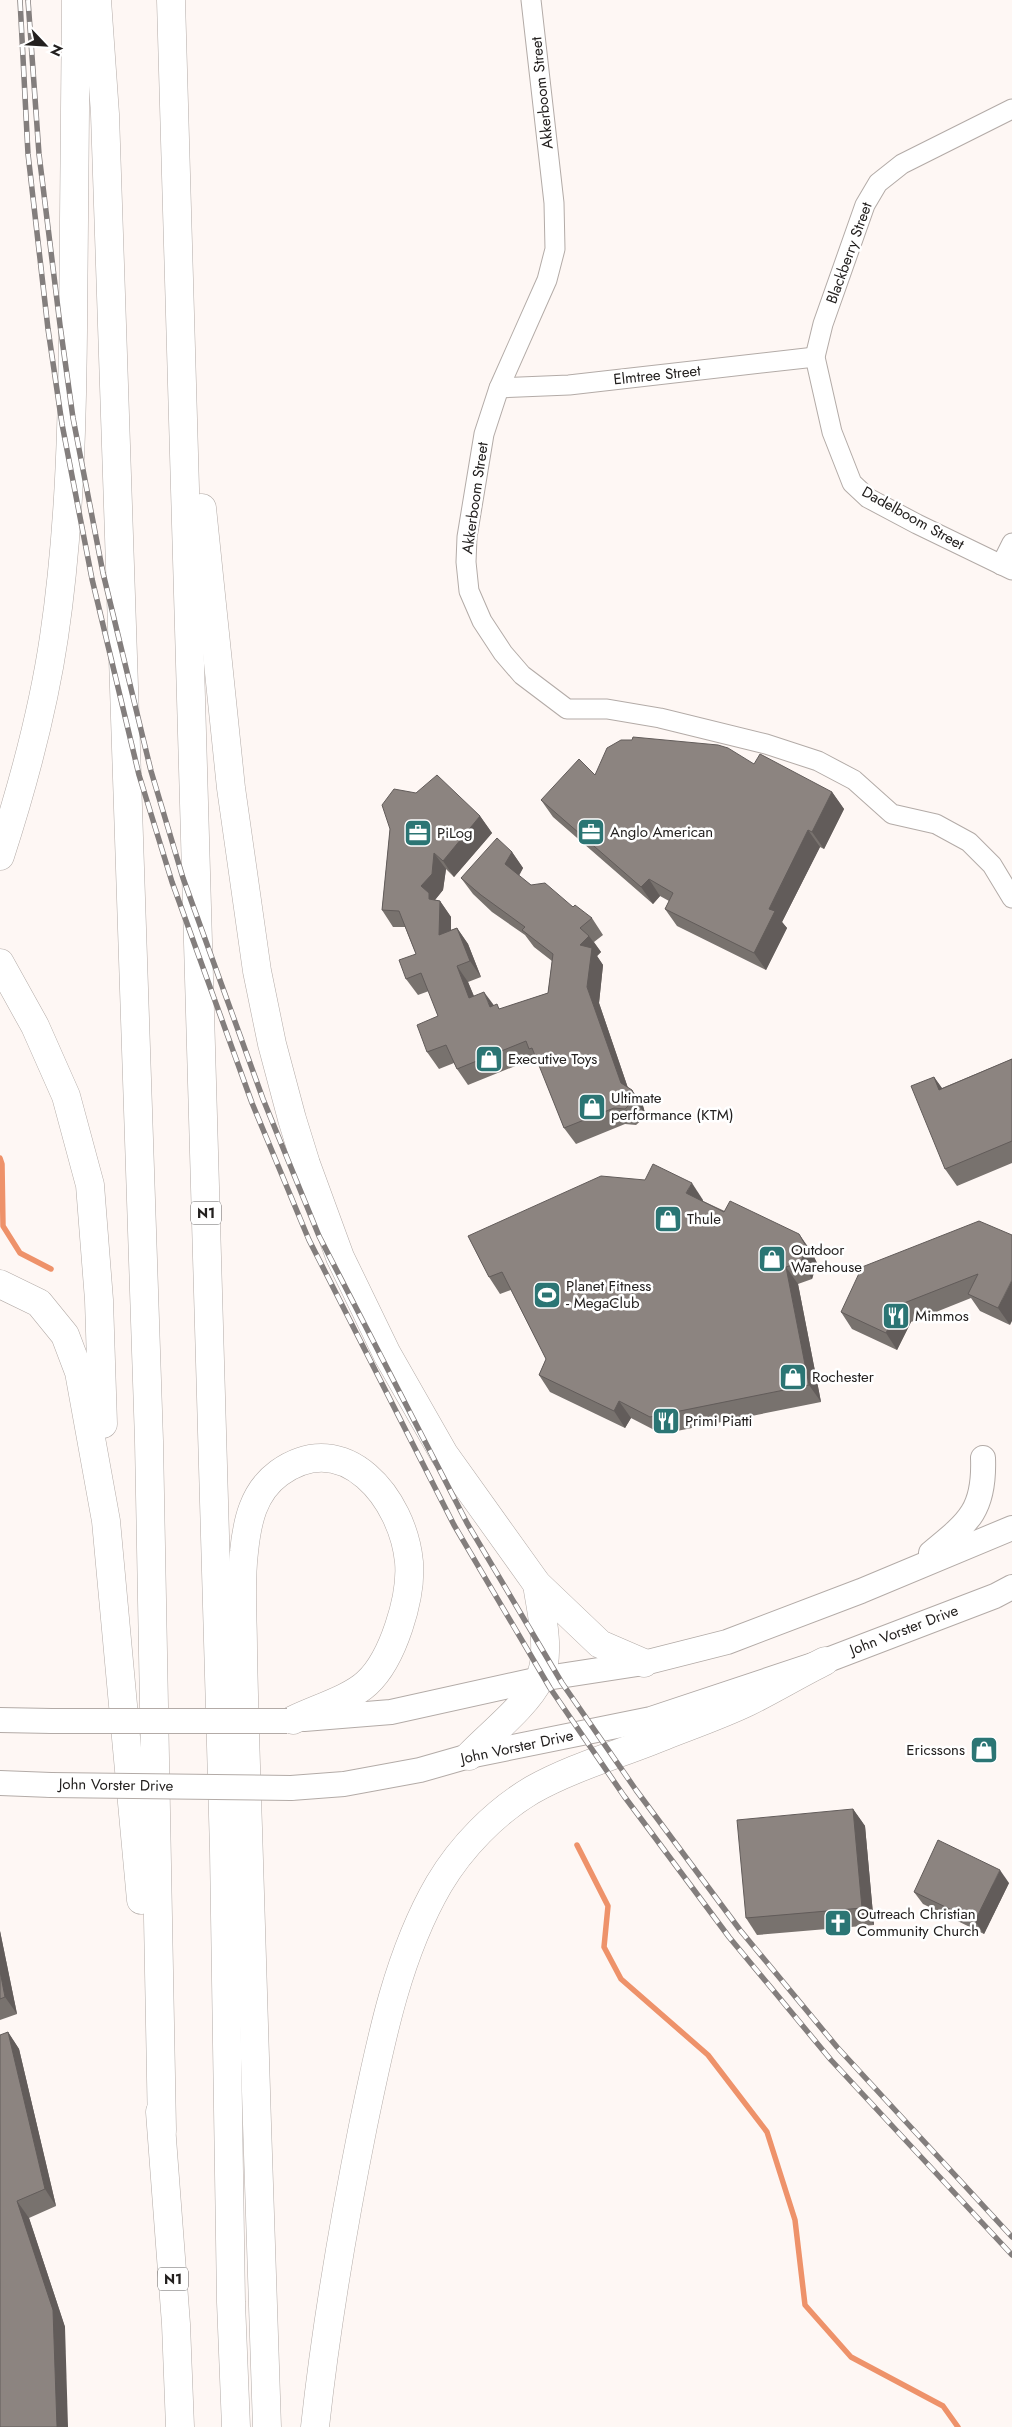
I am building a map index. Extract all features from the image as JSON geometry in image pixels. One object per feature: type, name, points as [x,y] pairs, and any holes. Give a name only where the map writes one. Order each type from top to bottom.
[{"type":"highway","points":[[0,856],[18,799],[42,705],[54,639],[66,539],[73,395],[76,0]]},
{"type":"highway","name":"N1","points":[[97,0],[105,124],[149,1442],[162,2130],[176,2324],[180,2427]]},
{"type":"highway","points":[[171,0],[195,439],[231,788],[257,971],[272,1044],[306,1164],[340,1257],[359,1297],[396,1369],[444,1454],[537,1584],[600,1644],[644,1663]]},
{"type":"highway","name":"N1","points":[[171,0],[224,1840],[231,2302],[236,2427]]},
{"type":"highway","points":[[0,963],[35,1026],[66,1096],[90,1185],[99,1300],[106,1521],[162,2130]]},
{"type":"highway","points":[[0,1284],[39,1303],[65,1335],[79,1372],[106,1521]]},
{"type":"highway","points":[[267,2427],[252,1999],[243,1556],[250,1514],[263,1489],[286,1469],[306,1461],[321,1458],[346,1464],[365,1474],[377,1486],[398,1519],[409,1560],[409,1574],[405,1606],[399,1624],[390,1647],[373,1676],[357,1690],[290,1721]]},
{"type":"highway","points":[[469,1756],[515,1709],[540,1679],[545,1638],[537,1584]]},
{"type":"highway","points":[[314,2427],[324,2342],[344,2219],[375,2070],[403,1967],[420,1922],[440,1883],[478,1834],[495,1818],[531,1791],[566,1774],[746,1703],[825,1661]]},
{"type":"main road","points":[[914,1567],[958,1531],[973,1514],[983,1489],[983,1458]]},
{"type":"main road","points":[[0,1720],[290,1721],[391,1712],[540,1679],[644,1663],[727,1642],[861,1591],[914,1567],[1012,1528]]},
{"type":"main road","name":"John Vorster Drive","points":[[0,1783],[291,1788],[344,1784],[420,1770],[469,1756],[651,1719],[825,1661],[995,1596],[1012,1587]]},
{"type":"street","name":"Akkerboom Street","points":[[531,0],[554,203],[555,249],[547,280],[499,388],[484,434],[467,537],[466,575],[469,591],[482,621],[503,654],[522,676],[567,709],[607,709],[660,718],[766,744],[836,769],[854,780],[892,814],[936,824],[969,842],[992,865],[1012,898]]},
{"type":"street","name":"Blackberry Street","points":[[814,357],[823,324],[866,205],[878,183],[902,164],[1012,109]]},
{"type":"street","name":"Elmtree Street","points":[[499,388],[568,385],[814,357]]},
{"type":"street","name":"Dadelboom Street","points":[[814,357],[832,432],[852,483],[868,498],[917,524],[1007,567]]},
{"type":"street","points":[[1007,567],[1012,543]]},
{"type":"building","points":[[633,737],[718,745],[728,748],[754,764],[760,754],[832,792],[812,832],[808,830],[769,909],[775,911],[754,953],[665,909],[673,893],[649,879],[641,887],[541,800],[579,759],[595,775],[607,748],[621,740],[632,740]]},
{"type":"building","points":[[437,775],[480,816],[443,861],[434,853],[432,874],[421,886],[429,893],[429,899],[440,901],[439,935],[457,928],[470,961],[457,966],[469,998],[484,992],[490,1007],[497,1004],[499,1009],[548,993],[553,954],[522,930],[525,927],[461,878],[497,838],[512,852],[505,864],[531,885],[545,883],[573,907],[575,905],[592,918],[580,928],[589,936],[580,945],[592,948],[587,987],[621,1083],[632,1090],[635,1099],[625,1109],[614,1108],[564,1128],[532,1048],[529,1049],[526,1041],[457,1069],[446,1045],[427,1052],[417,1025],[438,1016],[421,973],[406,979],[399,960],[416,954],[399,911],[382,910],[390,829],[382,805],[394,789],[416,793]]},
{"type":"building","points":[[1012,1059],[1012,1141],[945,1169],[911,1086],[934,1077],[939,1090]]},
{"type":"building","points":[[653,1164],[692,1183],[686,1193],[724,1212],[730,1201],[799,1234],[806,1246],[801,1262],[786,1267],[809,1385],[650,1417],[619,1401],[614,1411],[539,1375],[546,1359],[502,1272],[489,1277],[468,1236],[601,1176],[645,1180]]},
{"type":"building","points":[[979,1221],[1012,1235],[1012,1280],[998,1308],[968,1294],[978,1274],[899,1305],[886,1333],[841,1312],[862,1267]]},
{"type":"building","points":[[853,1809],[862,1908],[746,1918],[737,1820]]},
{"type":"building","points":[[938,1840],[1000,1870],[975,1921],[914,1892]]},
{"type":"building","points":[[0,1971],[5,1997],[0,1999]]},
{"type":"building","points":[[8,2032],[45,2189],[17,2201],[53,2310],[57,2427],[0,2427],[0,2035]]},
{"type":"waterway","points":[[0,1158],[2,1164],[3,1226],[20,1253],[51,1269]]},
{"type":"waterway","points":[[577,1845],[608,1906],[604,1947],[621,1979],[708,2055],[767,2132],[795,2220],[805,2305],[851,2357],[943,2406],[958,2427]]},
{"type":"railway","points":[[20,0],[28,154],[48,329],[62,424],[92,579],[139,775],[172,882],[252,1103],[309,1240],[454,1525],[550,1688],[624,1796],[729,1937],[831,2060],[1012,2255]]},
{"type":"railway","points":[[28,0],[39,154],[60,325],[73,418],[103,573],[151,771],[183,878],[263,1099],[319,1236],[467,1523],[562,1683],[636,1790],[740,1930],[837,2047],[1012,2237]]},
{"type":"place","name":"Anglo American","points":[[591,832]]},
{"type":"place","name":"PiLog","points":[[418,833]]},
{"type":"place","name":"Executive Toys","points":[[489,1059]]},
{"type":"place","name":"Ultimate performance (KTM)","points":[[592,1107]]},
{"type":"place","name":"Thule","points":[[668,1219]]},
{"type":"place","name":"Outdoor Warehouse","points":[[772,1259]]},
{"type":"place","name":"Planet Fitness - MegaClub","points":[[547,1295]]},
{"type":"place","name":"Mimmos","points":[[896,1316]]},
{"type":"place","name":"Rochester","points":[[793,1377]]},
{"type":"place","name":"Primi Piatti","points":[[666,1421]]},
{"type":"place","name":"Ericssons","points":[[984,1750]]},
{"type":"place","name":"Outreach Christian Community Church","points":[[838,1923]]}]
